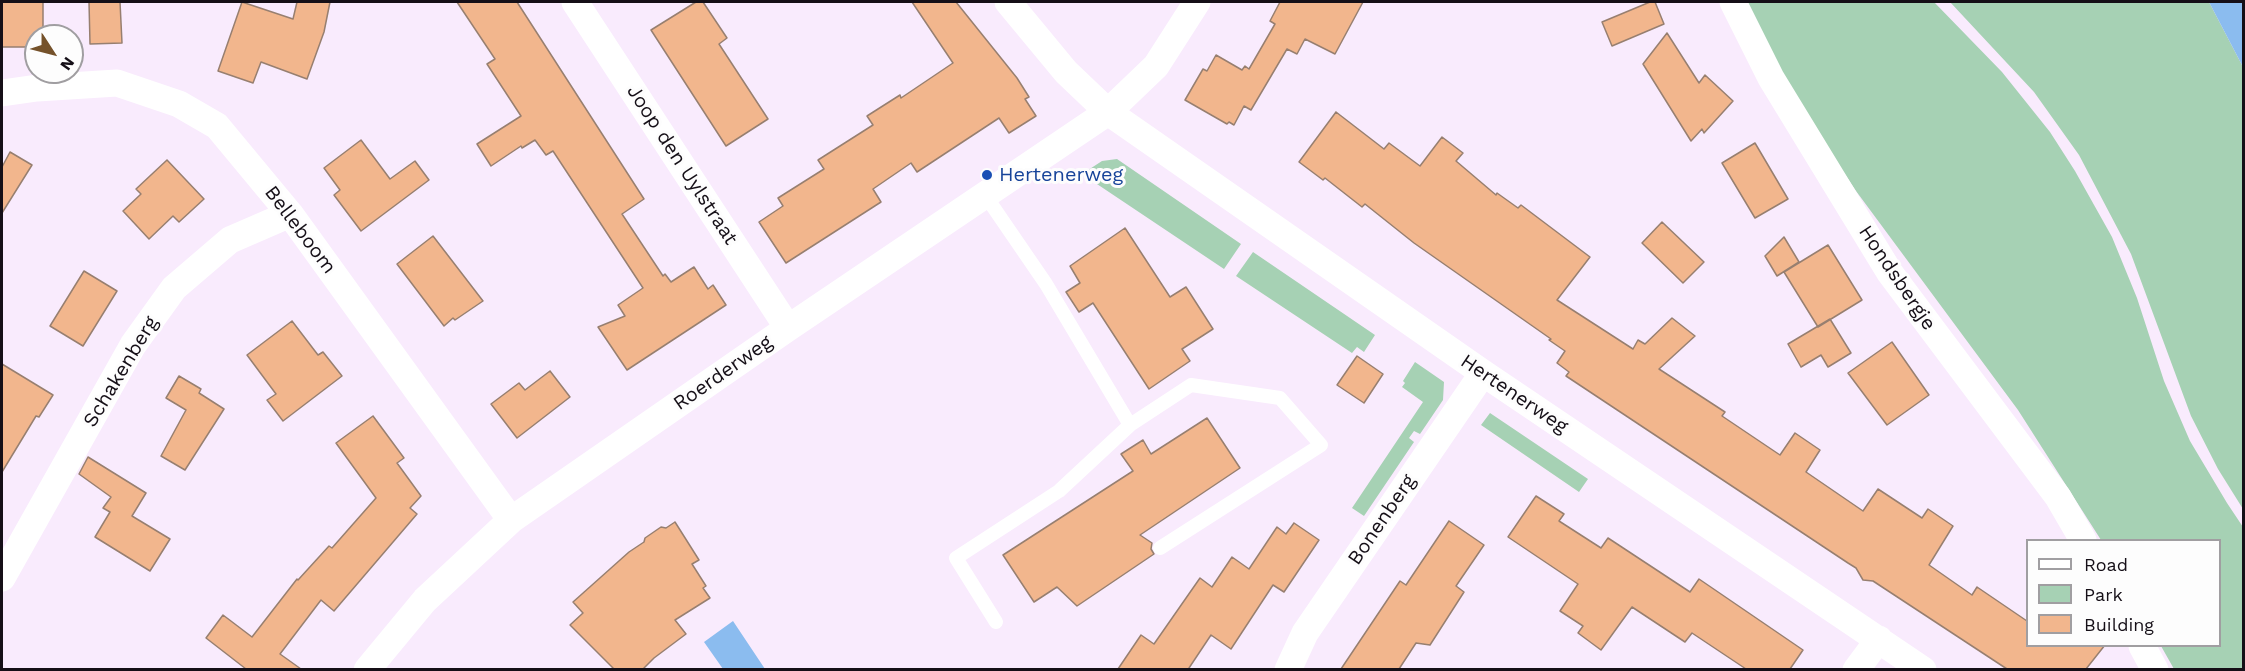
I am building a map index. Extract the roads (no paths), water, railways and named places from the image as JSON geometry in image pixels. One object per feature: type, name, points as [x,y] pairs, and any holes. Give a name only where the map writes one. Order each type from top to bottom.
[{"type":"street","name":"Joop den Uylstraat","points":[[575,2],[788,328]]},
{"type":"street","name":"Hertenerweg","points":[[1008,2],[1066,72],[1108,112],[1483,374],[1923,669]]},
{"type":"street","name":"Roerderweg","points":[[367,669],[425,600],[511,520],[788,328],[1108,112],[1156,66],[1197,2]]},
{"type":"street","name":"Hondsbergje","points":[[1733,2],[1771,78],[1890,273],[2058,497],[2082,539]]},
{"type":"street","name":"Belleboom","points":[[2,93],[37,88],[117,83],[179,104],[217,126],[290,214],[511,520]]},
{"type":"street","name":"Schakenberg","points":[[2,578],[133,345],[174,288],[230,240],[290,214]]},
{"type":"street","name":"Bonenberg","points":[[1288,669],[1305,633],[1483,374]]},
{"type":"street","points":[[1856,669],[1879,639]]},
{"type":"street","points":[[2143,647],[2155,669]]},
{"type":"lane","points":[[985,195],[1046,284],[1130,425]]},
{"type":"lane","points":[[996,622],[956,558],[1059,491],[1130,425],[1191,385],[1280,398],[1321,445],[1160,548]]},
{"type":"water","points":[[2209,2],[2243,2],[2243,67]]},
{"type":"water","points":[[733,621],[765,669],[723,669],[704,642]]},
{"type":"place","name":"Hertenerweg","points":[[987,175]]}]
